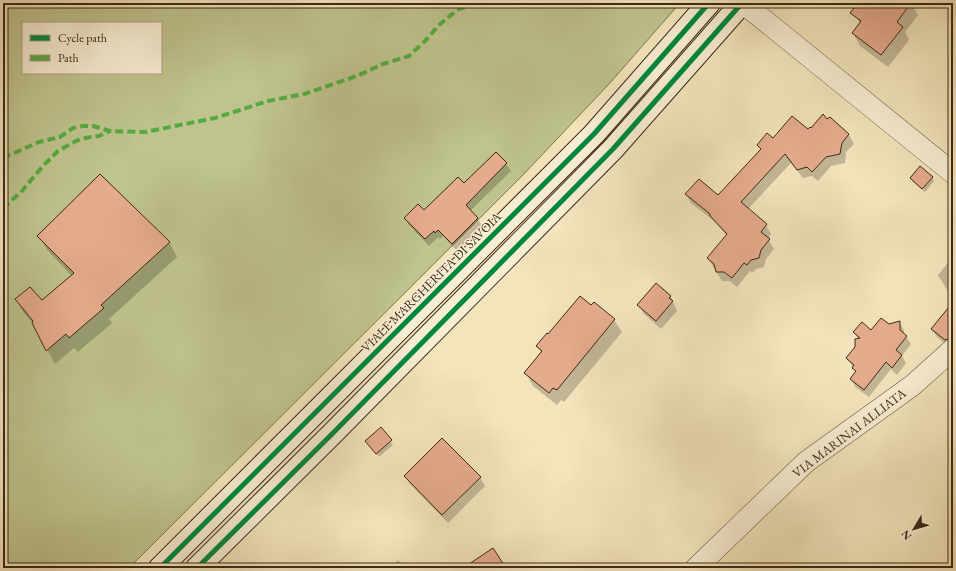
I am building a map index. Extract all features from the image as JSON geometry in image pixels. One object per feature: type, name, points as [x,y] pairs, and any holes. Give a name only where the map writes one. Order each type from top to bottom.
[{"type":"street","name":"VIALE MARGHERITA DI SAVOIA","points":[[160,568],[594,134],[709,3]]},
{"type":"street","points":[[197,568],[332,434],[612,149],[743,3],[953,173]]},
{"type":"street","name":"VIA MARINAI ALLIATA","points":[[696,568],[806,462],[913,385],[953,349]]},
{"type":"green space","points":[[3,3],[680,3],[609,84],[522,176],[129,568],[3,568]]},
{"type":"building","points":[[858,3],[911,3],[897,22],[903,27],[881,55],[852,33],[861,21],[850,13]]},
{"type":"building","points":[[823,114],[827,119],[830,117],[849,134],[842,143],[840,154],[826,157],[812,172],[807,167],[797,170],[785,154],[741,202],[767,224],[761,232],[770,239],[761,250],[759,258],[751,260],[747,265],[744,263],[732,278],[724,272],[716,272],[714,264],[707,258],[727,234],[709,213],[685,194],[699,179],[718,195],[761,149],[757,145],[767,133],[773,138],[792,116],[808,129],[810,127],[811,128]]},
{"type":"building","points":[[496,152],[507,163],[466,205],[478,218],[452,244],[438,230],[435,233],[434,231],[425,239],[404,218],[418,204],[424,210],[458,177],[464,183]]},
{"type":"building","points":[[920,166],[933,177],[922,189],[910,178]]},
{"type":"building","points":[[100,174],[170,242],[101,305],[104,308],[69,338],[66,334],[46,351],[32,323],[33,321],[15,299],[30,287],[42,300],[74,273],[37,236]]},
{"type":"building","points":[[656,283],[671,296],[669,298],[673,301],[656,321],[637,305]]},
{"type":"building","points":[[580,296],[591,305],[594,302],[615,319],[557,390],[553,388],[549,393],[524,373],[542,351],[536,346]]},
{"type":"building","points":[[953,302],[953,337],[945,340],[931,329]]},
{"type":"building","points":[[881,318],[889,324],[900,321],[900,330],[907,336],[896,350],[902,355],[892,368],[886,362],[864,390],[850,379],[856,371],[852,368],[854,365],[846,358],[855,347],[855,339],[860,338],[853,332],[862,322],[871,330]]},
{"type":"building","points":[[381,427],[392,440],[376,454],[365,441]]},
{"type":"building","points":[[442,438],[481,477],[442,515],[404,476]]},
{"type":"building","points":[[493,548],[506,568],[463,568]]},
{"type":"marked path","points":[[3,158],[39,142],[60,137],[73,128],[93,126],[110,131],[145,132],[215,118],[268,101],[304,94],[357,76],[383,64],[409,56],[439,25],[457,10],[475,3]]},
{"type":"marked path","points":[[3,208],[21,192],[58,151],[76,141],[99,136],[110,131]]},
{"type":"cycle path","points":[[160,568],[594,134],[709,3]]},
{"type":"cycle path","points":[[197,568],[332,434],[613,149],[742,3]]}]
